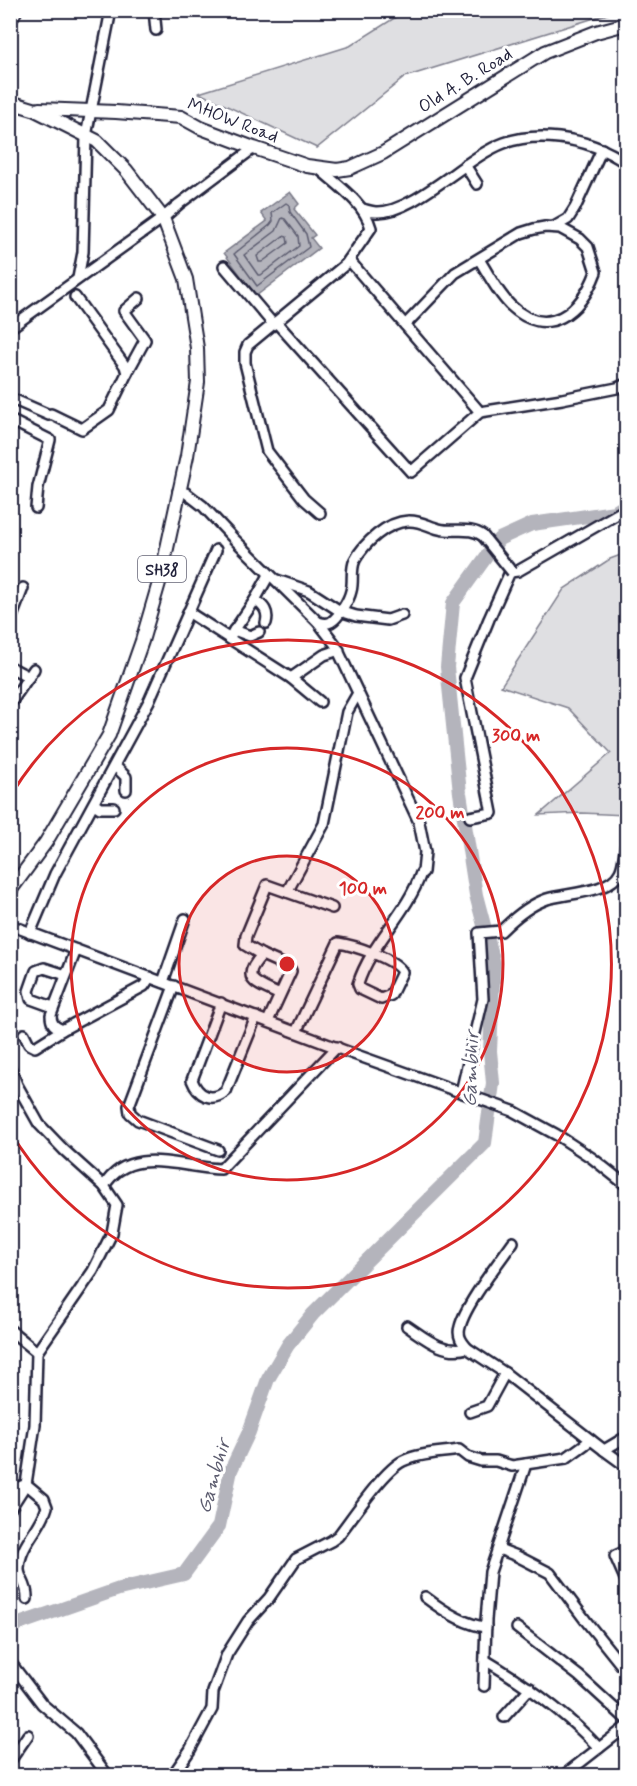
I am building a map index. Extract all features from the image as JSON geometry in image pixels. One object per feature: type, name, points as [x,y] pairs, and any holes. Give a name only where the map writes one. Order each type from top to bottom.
[{"type":"main road","points":[[10,20],[16,10]]},
{"type":"main road","name":"Old A. B. Road","points":[[322,168],[338,170],[364,163],[545,52],[596,32],[627,24]]},
{"type":"main road","name":"SH38","points":[[10,102],[33,109],[96,141],[126,170],[163,218],[186,279],[197,348],[198,382],[187,456],[161,576],[142,641],[108,735],[46,842],[10,891]]},
{"type":"main road","name":"MHOW Road","points":[[33,109],[181,117],[201,128],[254,148],[322,168]]},
{"type":"street","points":[[78,278],[85,221],[86,136],[111,10]]},
{"type":"street","points":[[154,10],[156,30]]},
{"type":"street","points":[[362,209],[382,212],[404,205],[465,165],[505,143],[527,138],[571,140],[602,149],[627,163]]},
{"type":"street","points":[[10,328],[163,218],[254,148]]},
{"type":"street","points":[[553,227],[568,219],[602,149]]},
{"type":"street","points":[[465,165],[477,184]]},
{"type":"street","points":[[320,513],[304,499],[267,451],[249,382],[245,352],[248,345],[349,260],[371,228],[362,209],[322,168]]},
{"type":"street","points":[[405,325],[455,273],[478,259],[521,233],[545,227],[560,228],[580,239],[588,247],[596,272],[584,295],[570,313],[562,319],[542,321],[529,319],[504,299],[478,259]]},
{"type":"street","points":[[349,260],[480,411]]},
{"type":"street","points":[[224,266],[411,472],[480,411],[562,399],[627,384]]},
{"type":"street","points":[[75,297],[116,352],[127,374]]},
{"type":"street","points":[[10,398],[82,429],[109,410],[145,340],[124,311],[139,298]]},
{"type":"street","points":[[10,420],[50,440],[38,487],[36,508]]},
{"type":"street","points":[[178,491],[186,493],[203,506],[318,622],[339,650],[419,822],[425,852],[422,872],[415,892],[371,953],[358,984],[360,989],[381,999],[391,995],[402,972],[399,966],[371,953],[349,944],[338,943],[296,1032]]},
{"type":"street","points":[[470,817],[492,813],[465,678],[510,572],[518,571],[627,508]]},
{"type":"street","points":[[318,622],[324,624],[331,622],[340,610],[352,590],[354,560],[361,552],[363,545],[388,526],[416,521],[450,531],[473,530],[483,536],[512,572]]},
{"type":"street","points":[[30,933],[55,874],[149,701],[216,550]]},
{"type":"street","points":[[232,634],[272,577]]},
{"type":"street","points":[[272,577],[309,591],[340,610],[356,616],[388,620],[402,615]]},
{"type":"street","points":[[10,622],[23,588]]},
{"type":"street","points":[[255,600],[266,610],[268,616],[266,623]]},
{"type":"street","points":[[188,612],[232,634],[320,702]]},
{"type":"street","points":[[232,634],[250,636],[260,632]]},
{"type":"street","points":[[291,678],[324,655],[339,650]]},
{"type":"street","points":[[10,668],[32,673],[10,704]]},
{"type":"street","points":[[287,892],[324,824],[347,712],[358,693]]},
{"type":"street","points":[[115,766],[126,777],[126,790]]},
{"type":"street","points":[[94,804],[100,808],[114,808]]},
{"type":"street","points":[[461,1092],[483,999],[479,933],[501,931],[513,918],[546,899],[592,890],[605,885],[621,872],[627,845]]},
{"type":"street","points":[[268,1021],[291,971],[289,967],[261,956],[245,945],[246,936],[267,885],[332,908]]},
{"type":"street","points":[[163,982],[185,919]]},
{"type":"street","points":[[10,925],[513,1111],[592,1158],[627,1185]]},
{"type":"street","points":[[62,1029],[54,1027],[51,1022],[53,1008],[75,950]]},
{"type":"street","points":[[261,956],[250,970],[250,978],[254,983],[280,995]]},
{"type":"street","points":[[53,1008],[31,999],[29,991],[36,971],[44,968],[66,975]]},
{"type":"street","points":[[24,1034],[29,1044],[35,1047],[62,1029],[144,986],[150,977]]},
{"type":"street","points":[[174,986],[129,1106],[130,1113],[138,1120],[218,1150]]},
{"type":"street","points":[[221,1003],[192,1080],[195,1088],[205,1096],[213,1098],[226,1091],[256,1017]]},
{"type":"street","points":[[104,1186],[111,1175],[124,1166],[139,1162],[156,1161],[221,1169],[337,1047]]},
{"type":"street","points":[[10,1067],[17,1085],[39,1124],[104,1186],[117,1205],[112,1233],[93,1271],[37,1352],[34,1425],[26,1484],[10,1509]]},
{"type":"street","points":[[513,1242],[470,1307],[459,1328],[462,1342],[627,1466]]},
{"type":"street","points":[[407,1326],[438,1346],[459,1350],[467,1348]]},
{"type":"street","points":[[10,1330],[37,1352]]},
{"type":"street","points":[[470,1412],[487,1406],[505,1373]]},
{"type":"street","points":[[604,1450],[627,1437]]},
{"type":"street","points":[[172,1776],[212,1709],[213,1692],[227,1654],[248,1621],[296,1559],[338,1536],[378,1485],[401,1462],[416,1456],[459,1450],[468,1457],[481,1461],[496,1461],[512,1466],[566,1458],[591,1440]]},
{"type":"street","points":[[484,1686],[490,1572],[526,1464]]},
{"type":"street","points":[[10,1491],[26,1484]]},
{"type":"street","points":[[26,1484],[44,1499],[48,1507],[24,1547],[20,1562],[18,1571],[28,1588],[27,1599]]},
{"type":"street","points":[[499,1549],[550,1573],[627,1671]]},
{"type":"street","points":[[627,1551],[615,1556],[627,1581]]},
{"type":"street","points":[[424,1597],[475,1626],[486,1627]]},
{"type":"street","points":[[517,1628],[579,1676],[627,1719]]},
{"type":"street","points":[[485,1659],[560,1710],[599,1748]]},
{"type":"street","points":[[10,1662],[38,1699],[76,1733],[108,1776]]},
{"type":"street","points":[[504,1717],[530,1688]]},
{"type":"street","points":[[563,1776],[627,1727]]},
{"type":"street","points":[[10,1761],[28,1736]]},
{"type":"shaded area","points":[[407,10],[617,11],[405,77],[317,148],[199,93],[350,46]]},
{"type":"shaded area","points":[[626,553],[626,815],[582,813],[539,815],[611,753],[568,708],[501,686],[564,589],[610,559]]},
{"type":"water","points":[[290,192],[299,204],[294,209],[315,235],[311,238],[319,248],[256,296],[224,253],[267,221],[261,213]]},
{"type":"waterway","name":"Gambhir","points":[[10,1627],[119,1589],[184,1574],[219,1526],[231,1470],[249,1432],[268,1379],[288,1345],[313,1314],[485,1143],[493,1083],[490,1051],[494,963],[476,895],[460,793],[447,667],[453,603],[499,539],[532,524],[615,512],[626,505]]}]
